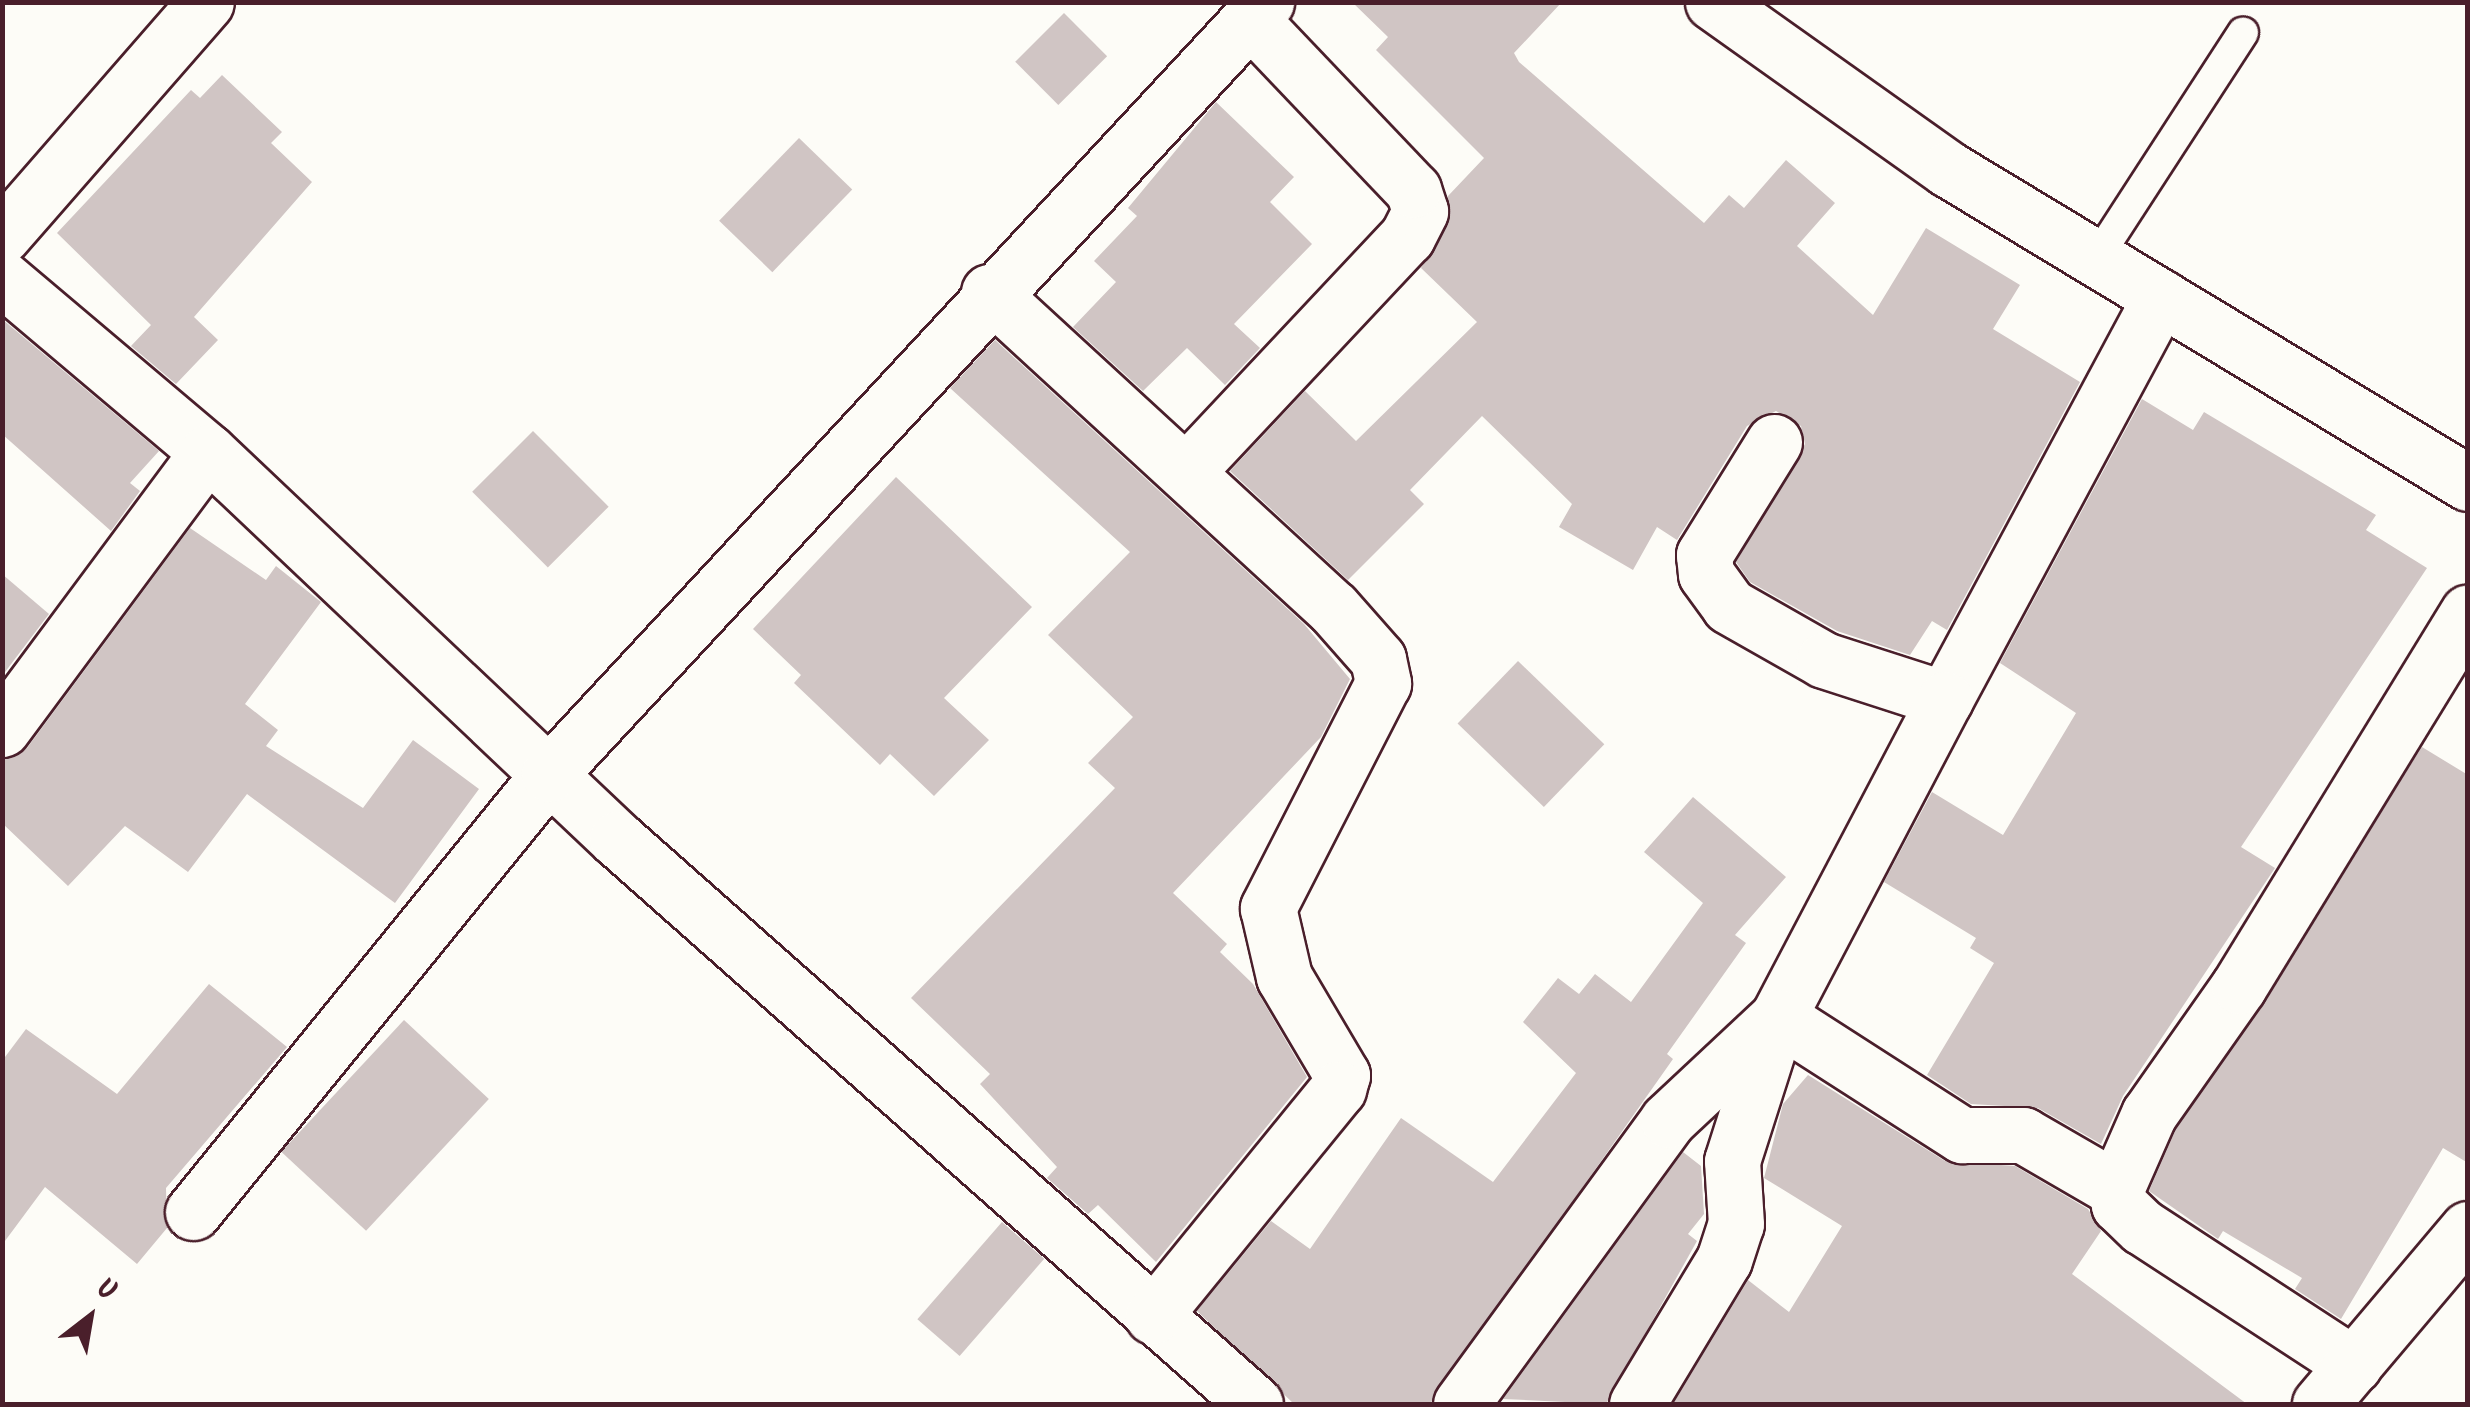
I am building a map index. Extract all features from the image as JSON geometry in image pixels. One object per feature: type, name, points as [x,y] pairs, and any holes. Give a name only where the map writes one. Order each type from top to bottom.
[{"type":"street","points":[[2,236],[206,2]]},
{"type":"street","points":[[1713,2],[1932,158],[2468,484]]},
{"type":"street","points":[[193,1212],[549,774],[988,292],[1258,11],[1414,190],[1420,211],[1407,237],[1186,472]]},
{"type":"street","points":[[2,278],[208,452],[549,774],[1255,1404]]},
{"type":"street","points":[[988,292],[1333,608],[1378,659],[1383,684],[1268,908],[1284,977],[1342,1075],[1338,1089],[1152,1316]]},
{"type":"street","points":[[1637,1404],[1724,1260],[1736,1224],[1732,1161],[1778,1017],[2160,297]]},
{"type":"street","points":[[1774,442],[1704,555],[1706,574],[1729,606],[1824,660],[1945,698]]},
{"type":"street","points":[[2,729],[208,452]]},
{"type":"street","points":[[2468,613],[2239,986],[2150,1114],[2116,1188],[2119,1206],[2142,1227],[2337,1384],[2468,1228]]},
{"type":"street","points":[[1778,1017],[1962,1135],[2023,1135],[2116,1188]]},
{"type":"street","points":[[1461,1404],[1659,1131],[1778,1017]]},
{"type":"lane","points":[[2096,259],[2243,33]]},
{"type":"building","points":[[1352,2],[1562,2],[1514,53],[1519,62],[1704,223],[1729,195],[1744,208],[1786,160],[1835,203],[1797,246],[1873,315],[1926,228],[2020,285],[1993,329],[2080,382],[1947,630],[1932,621],[1910,655],[1837,631],[1750,582],[1736,562],[1805,444],[1801,426],[1776,411],[1747,426],[1677,540],[1657,527],[1633,570],[1559,527],[1572,504],[1482,416],[1410,490],[1424,504],[1348,580],[1230,471],[1305,391],[1356,441],[1477,322],[1421,268],[1448,225],[1448,196],[1484,158],[1376,50],[1388,37]]},
{"type":"building","points":[[1064,13],[1107,56],[1058,105],[1015,62]]},
{"type":"building","points":[[222,75],[282,132],[271,143],[312,182],[194,317],[218,340],[176,384],[131,346],[151,325],[57,233],[191,90],[200,98]]},
{"type":"building","points":[[1216,102],[1294,177],[1270,202],[1312,244],[1234,324],[1260,348],[1225,385],[1187,348],[1143,391],[1073,327],[1116,282],[1094,261],[1137,216],[1128,208]]},
{"type":"building","points":[[799,138],[852,189],[772,272],[719,221]]},
{"type":"building","points":[[2,319],[159,451],[130,483],[140,491],[111,531],[2,434]]},
{"type":"building","points":[[995,340],[1304,624],[1350,679],[1321,737],[1173,893],[1227,944],[1220,952],[1253,984],[1307,1077],[1156,1262],[1098,1205],[1088,1214],[1047,1178],[1057,1167],[980,1084],[990,1074],[911,998],[1115,788],[1088,763],[1133,717],[1048,635],[1130,552],[950,388]]},
{"type":"building","points":[[2142,399],[2193,430],[2204,412],[2376,515],[2366,530],[2427,568],[2241,847],[2275,868],[2123,1096],[2101,1144],[2038,1108],[1971,1104],[1927,1075],[1994,963],[1970,948],[1976,938],[1884,882],[1932,792],[2003,835],[2076,713],[2000,663]]},
{"type":"building","points":[[533,431],[609,507],[548,567],[472,492]]},
{"type":"building","points":[[896,477],[1032,607],[944,698],[989,740],[934,796],[890,754],[880,765],[794,683],[801,675],[753,629]]},
{"type":"building","points":[[190,528],[266,580],[276,566],[321,602],[245,704],[278,730],[266,746],[363,808],[413,740],[479,789],[395,903],[247,794],[188,872],[125,826],[68,886],[2,823],[2,760],[27,748]]},
{"type":"building","points":[[2,574],[49,614],[2,676]]},
{"type":"building","points":[[1518,661],[1604,744],[1544,807],[1458,724]]},
{"type":"building","points":[[2422,747],[2468,775],[2468,1163],[2443,1148],[2341,1319],[2295,1289],[2302,1278],[2223,1231],[2218,1239],[2149,1191],[2176,1129]]},
{"type":"building","points":[[1693,797],[1786,877],[1735,935],[1746,943],[1667,1054],[1673,1059],[1430,1404],[1294,1404],[1197,1311],[1271,1221],[1310,1249],[1401,1118],[1493,1182],[1576,1073],[1523,1022],[1558,978],[1579,994],[1595,974],[1631,1002],[1703,903],[1644,852]]},
{"type":"building","points":[[209,984],[287,1047],[166,1188],[167,1228],[137,1264],[45,1187],[2,1245],[2,1061],[26,1029],[117,1094]]},
{"type":"building","points":[[404,1020],[489,1099],[366,1231],[281,1152]]},
{"type":"building","points":[[1808,1075],[1945,1161],[2015,1166],[2088,1209],[2101,1231],[2072,1274],[2247,1404],[1673,1404],[1748,1280],[1789,1312],[1842,1226],[1764,1178],[1783,1104]]},
{"type":"building","points":[[1683,1152],[1701,1166],[1704,1214],[1688,1234],[1697,1241],[1606,1404],[1503,1399]]},
{"type":"building","points":[[1002,1222],[1044,1259],[960,1356],[917,1319]]}]
